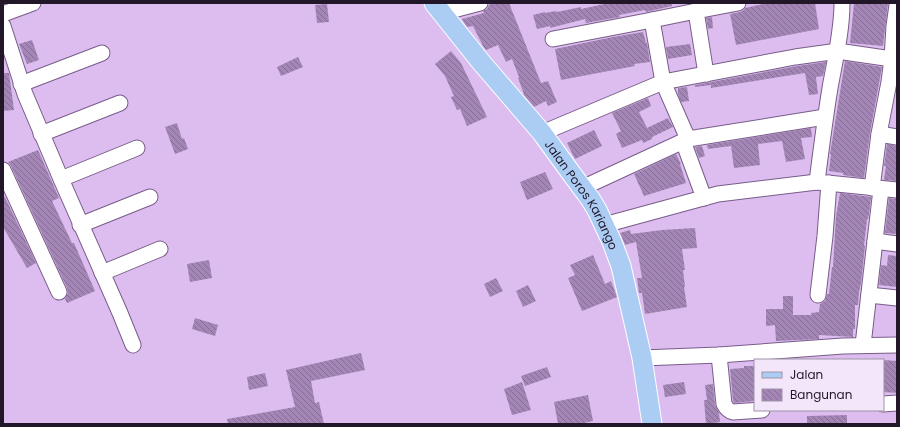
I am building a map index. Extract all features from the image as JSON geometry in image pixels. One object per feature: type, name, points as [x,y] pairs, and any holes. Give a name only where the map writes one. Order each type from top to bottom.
[{"type":"main road","name":"Jalan Poros Kariango","points":[[438,8],[481,62],[542,133],[597,210],[621,266],[642,358],[652,424]]},
{"type":"street","points":[[3,14],[33,3]]},
{"type":"street","points":[[438,8],[480,3]]},
{"type":"street","points":[[553,39],[738,3]]},
{"type":"street","points":[[818,295],[825,236],[823,182],[825,117],[837,51],[842,16],[842,3]]},
{"type":"street","points":[[864,345],[875,241],[879,134],[893,82],[892,59],[897,5]]},
{"type":"street","points":[[696,11],[706,74]]},
{"type":"street","points":[[652,20],[663,82],[685,140],[704,198]]},
{"type":"street","points":[[3,26],[22,84],[41,134],[120,313],[133,346]]},
{"type":"street","points":[[542,133],[663,82],[795,57],[837,51],[892,59]]},
{"type":"street","points":[[22,84],[102,53]]},
{"type":"street","points":[[41,134],[120,103]]},
{"type":"street","points":[[582,188],[685,140],[825,117]]},
{"type":"street","points":[[879,134],[897,137]]},
{"type":"street","points":[[61,179],[137,148]]},
{"type":"street","points":[[3,170],[59,292]]},
{"type":"street","points":[[604,225],[718,194],[823,182],[897,190]]},
{"type":"street","points":[[80,225],[150,197]]},
{"type":"street","points":[[875,241],[897,244]]},
{"type":"street","points":[[102,273],[160,249]]},
{"type":"street","points":[[869,294],[897,298]]},
{"type":"street","points":[[642,358],[844,353],[864,345],[897,346]]},
{"type":"street","points":[[719,355],[724,404],[727,410],[730,412],[754,411]]},
{"type":"street","points":[[884,404],[897,403]]},
{"type":"building","points":[[493,3],[509,3],[541,83],[548,81],[557,102],[548,106],[546,101],[534,107],[523,94],[518,78],[519,77],[512,59],[506,62],[498,45],[486,50],[473,26],[467,27],[463,21],[462,19],[484,13],[483,11]]},
{"type":"building","points":[[609,3],[671,3],[672,6],[646,12],[645,10],[619,15],[620,17],[586,23],[585,19],[550,28],[550,26],[537,29],[533,15],[581,7],[581,9]]},
{"type":"building","points":[[768,3],[815,3],[819,29],[736,45],[730,14],[740,12],[745,8]]},
{"type":"building","points":[[854,3],[888,3],[883,46],[850,43]]},
{"type":"building","points":[[327,4],[329,22],[317,23],[315,5]]},
{"type":"building","points":[[712,17],[713,28],[708,29],[706,18]]},
{"type":"building","points":[[643,32],[647,43],[650,62],[634,64],[635,66],[561,80],[555,49]]},
{"type":"building","points":[[32,40],[39,60],[27,64],[19,44]]},
{"type":"building","points":[[690,44],[692,55],[668,59],[666,47]]},
{"type":"building","points":[[451,51],[461,63],[487,117],[467,126],[460,109],[457,110],[451,97],[454,96],[445,76],[435,64]]},
{"type":"building","points":[[298,57],[303,67],[281,76],[277,67]]},
{"type":"building","points":[[845,61],[882,67],[870,133],[864,178],[829,171],[830,154]]},
{"type":"building","points":[[826,62],[823,76],[816,77],[818,94],[809,95],[805,73],[711,88],[711,85],[695,87],[695,85]]},
{"type":"building","points":[[3,73],[9,73],[14,110],[3,111]]},
{"type":"building","points":[[687,87],[689,101],[681,102],[678,94],[678,88]]},
{"type":"building","points":[[648,98],[651,106],[639,112],[647,128],[668,118],[673,127],[643,143],[642,140],[622,148],[616,134],[621,131],[612,113]]},
{"type":"building","points":[[177,123],[182,139],[184,138],[188,149],[175,154],[165,127]]},
{"type":"building","points":[[811,128],[812,137],[801,138],[805,159],[786,162],[782,141],[758,144],[760,165],[734,168],[731,146],[708,149],[707,145]]},
{"type":"building","points":[[594,130],[602,146],[575,159],[567,143]]},
{"type":"building","points":[[887,144],[897,146],[897,181],[884,180]]},
{"type":"building","points":[[702,146],[705,156],[699,158],[695,147]]},
{"type":"building","points":[[38,150],[59,198],[52,201],[72,243],[74,243],[95,291],[67,303],[65,299],[68,293],[67,288],[8,162]]},
{"type":"building","points":[[676,154],[681,164],[686,183],[644,196],[634,174]]},
{"type":"building","points":[[545,172],[553,189],[527,200],[520,182]]},
{"type":"building","points":[[840,193],[871,197],[867,219],[858,305],[855,305],[855,329],[853,329],[853,337],[819,335],[819,339],[776,341],[775,325],[766,326],[766,309],[783,309],[783,296],[793,296],[793,315],[812,315],[811,313],[819,312],[820,304],[825,301],[827,294],[829,294],[833,267],[836,216]]},
{"type":"building","points":[[5,197],[36,263],[27,268],[3,227],[3,198]]},
{"type":"building","points":[[889,198],[897,199],[897,234],[885,233]]},
{"type":"building","points":[[695,228],[697,248],[682,249],[685,270],[683,270],[684,287],[687,307],[645,314],[642,293],[639,293],[637,278],[642,278],[636,242],[625,245],[620,233],[630,230],[631,234]]},
{"type":"building","points":[[593,255],[605,284],[611,281],[617,297],[582,311],[568,278],[575,275],[570,265]]},
{"type":"building","points":[[888,255],[897,256],[897,287],[879,285],[881,265],[887,266]]},
{"type":"building","points":[[209,260],[212,278],[190,282],[187,264]]},
{"type":"building","points":[[496,278],[503,291],[490,297],[484,284]]},
{"type":"building","points":[[528,285],[536,301],[523,307],[516,291]]},
{"type":"building","points":[[195,318],[218,325],[215,336],[192,329]]},
{"type":"building","points":[[361,353],[365,370],[311,381],[315,403],[319,402],[324,424],[228,424],[227,419],[295,407],[286,370]]},
{"type":"building","points":[[884,360],[897,361],[897,393],[884,392]]},
{"type":"building","points":[[744,366],[754,366],[754,401],[734,403],[730,369],[744,368]]},
{"type":"building","points":[[547,367],[551,377],[525,386],[521,376]]},
{"type":"building","points":[[265,373],[268,386],[249,390],[247,377]]},
{"type":"building","points":[[522,382],[531,410],[512,415],[504,389]]},
{"type":"building","points":[[684,382],[686,394],[665,397],[663,385]]},
{"type":"building","points":[[713,384],[715,405],[719,413],[720,422],[706,424],[704,400],[707,400],[705,385]]},
{"type":"building","points":[[588,395],[593,421],[579,424],[558,424],[554,402]]},
{"type":"building","points":[[847,415],[847,424],[807,424],[807,416]]}]
